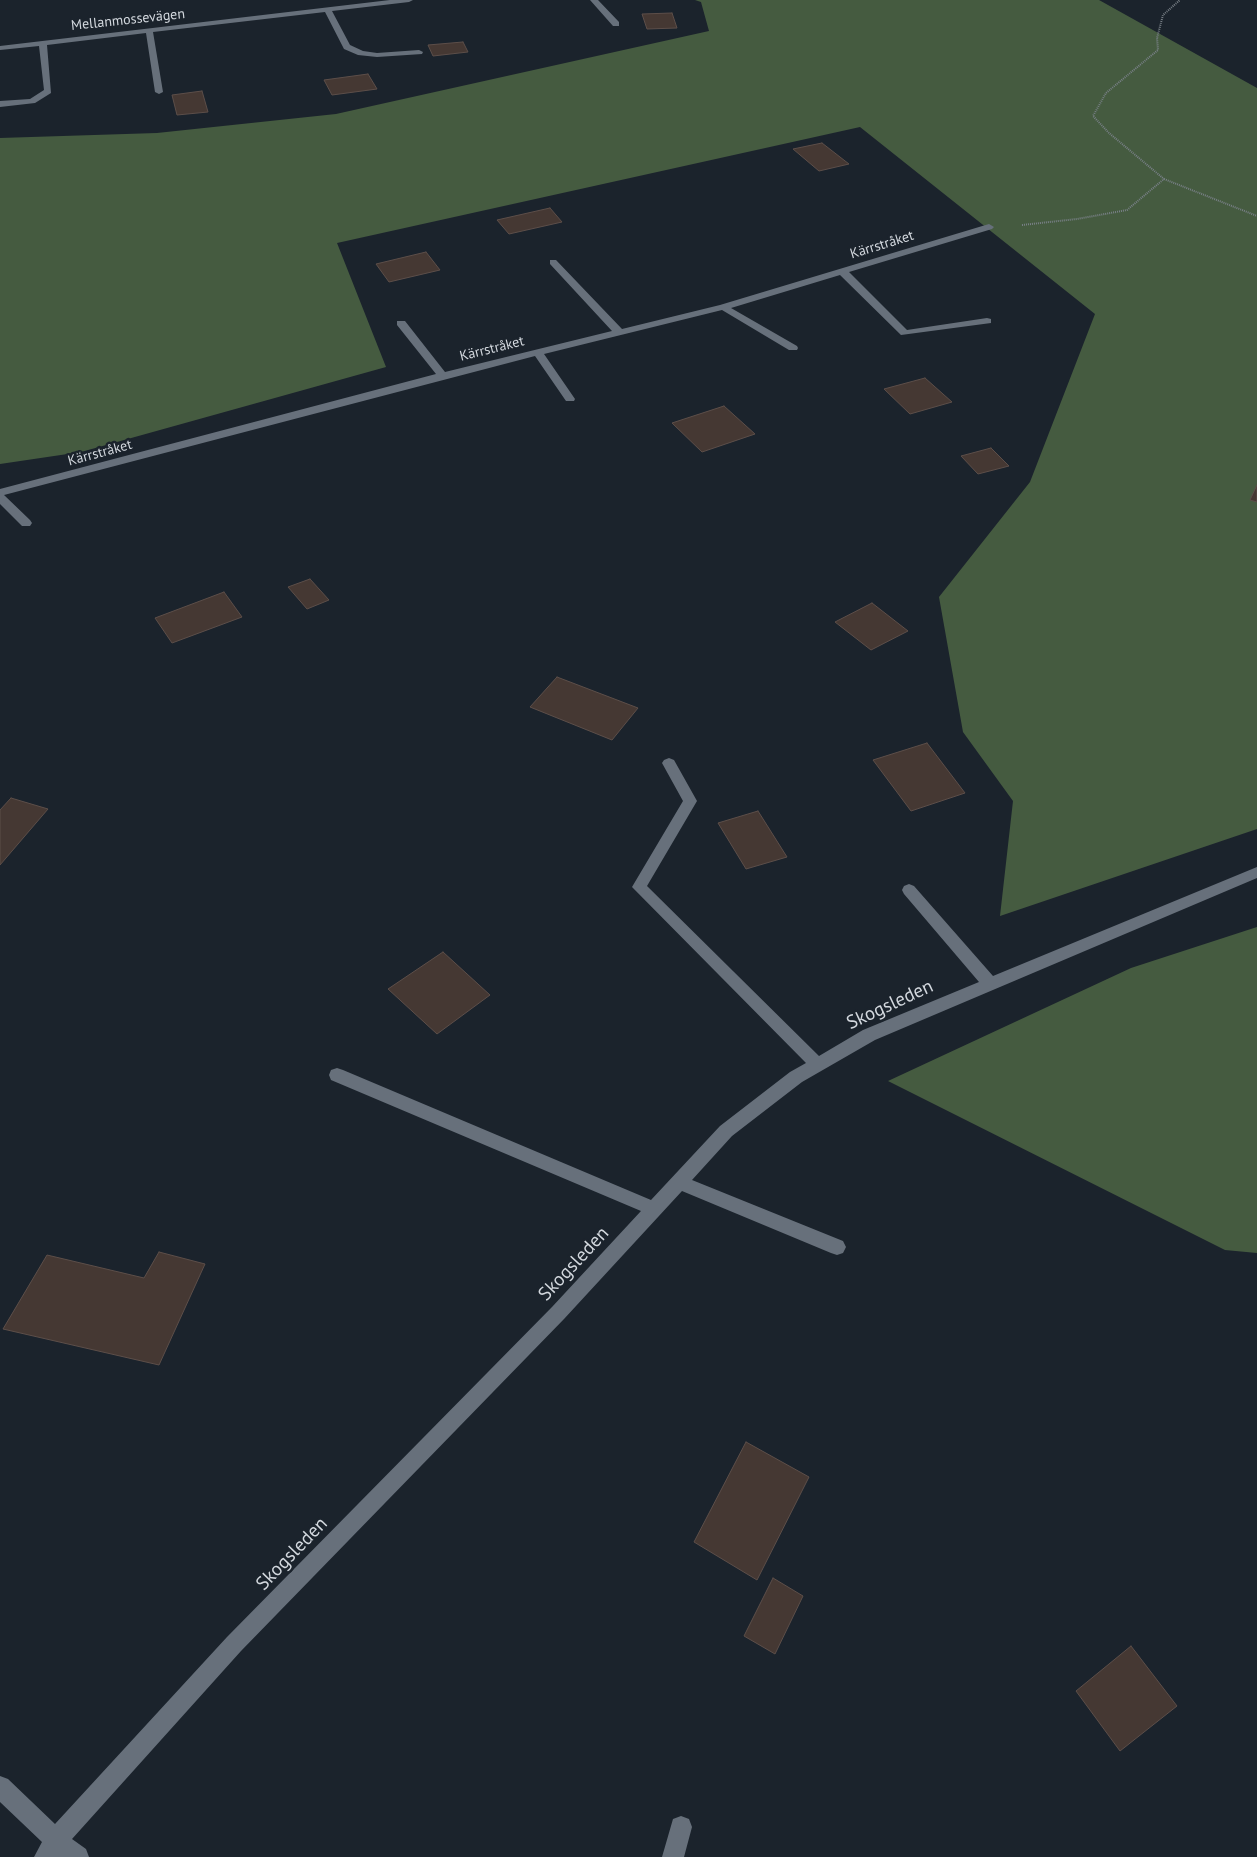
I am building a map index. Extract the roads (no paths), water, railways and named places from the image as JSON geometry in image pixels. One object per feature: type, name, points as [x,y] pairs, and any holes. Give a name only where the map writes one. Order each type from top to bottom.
[{"type":"street","name":"Mellanmossevägen","points":[[0,48],[408,0]]},
{"type":"street","points":[[594,0],[616,24]]},
{"type":"street","points":[[327,9],[347,47],[361,53],[377,55],[420,52]]},
{"type":"street","points":[[149,30],[159,92]]},
{"type":"street","points":[[0,104],[32,101],[48,91],[43,42]]},
{"type":"street","name":"Kärrstråket","points":[[0,493],[536,352],[723,307],[989,227]]},
{"type":"street","points":[[553,262],[619,332]]},
{"type":"street","points":[[843,272],[905,333],[987,321]]},
{"type":"street","points":[[723,307],[793,348]]},
{"type":"street","points":[[401,323],[443,376]]},
{"type":"street","points":[[536,352],[570,399]]},
{"type":"street","points":[[0,498],[26,523]]},
{"type":"street","points":[[669,763],[690,801],[639,887],[818,1065]]},
{"type":"street","name":"Skogsleden","points":[[51,1848],[234,1644],[558,1313],[726,1131],[796,1077],[869,1035],[1257,872]]},
{"type":"street","points":[[909,890],[990,984]]},
{"type":"street","points":[[337,1076],[654,1209]]},
{"type":"street","points":[[679,1182],[837,1247]]},
{"type":"street","points":[[0,1787],[51,1848],[78,1857]]},
{"type":"street","points":[[673,1857],[681,1828]]}]
